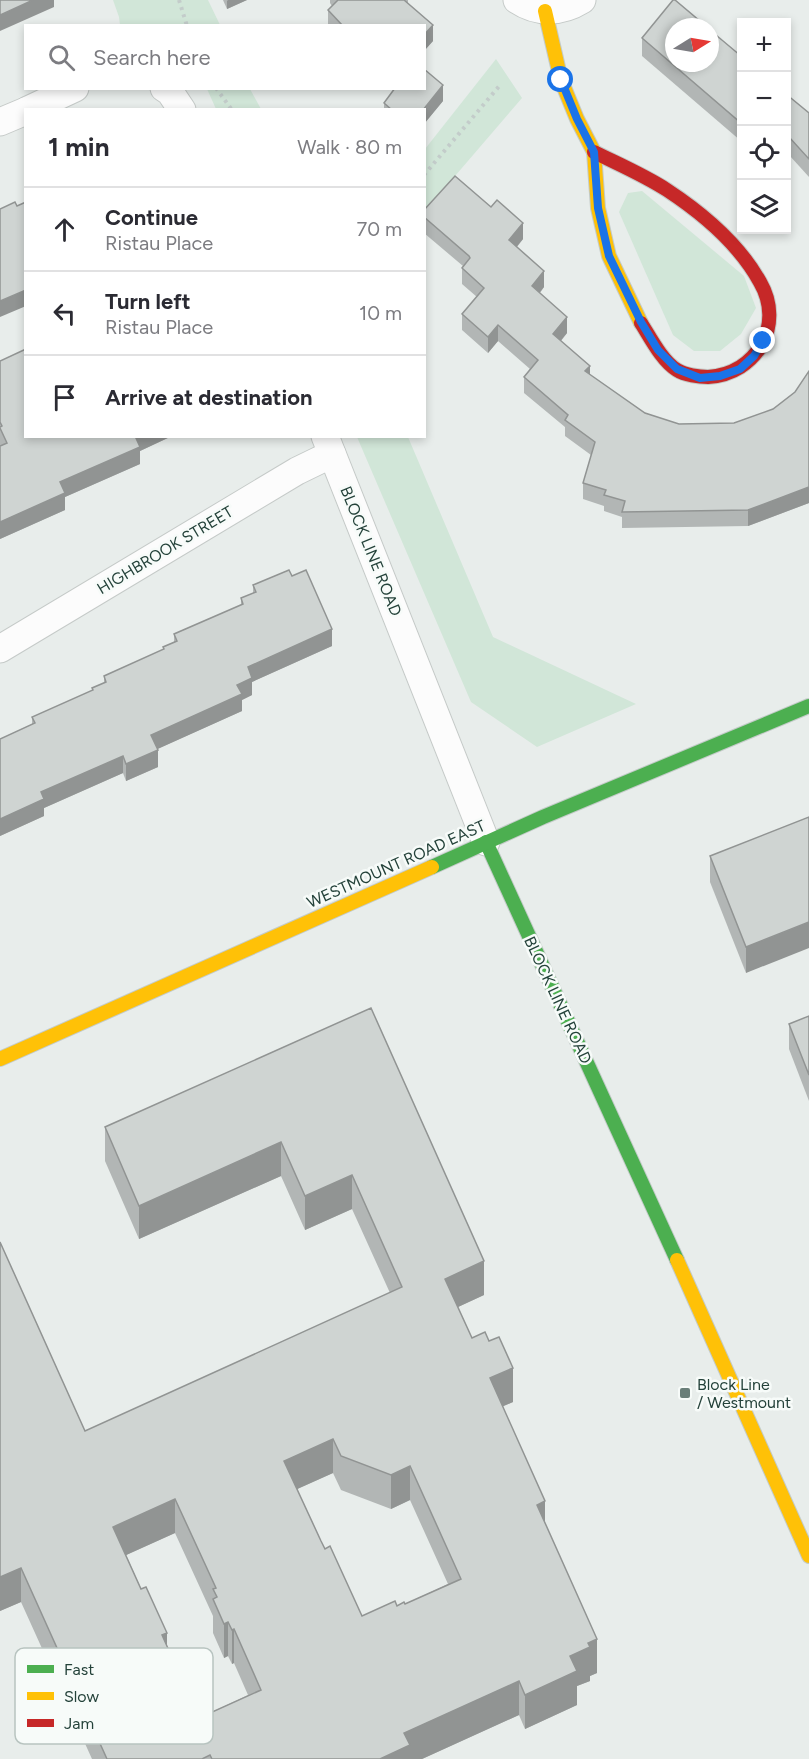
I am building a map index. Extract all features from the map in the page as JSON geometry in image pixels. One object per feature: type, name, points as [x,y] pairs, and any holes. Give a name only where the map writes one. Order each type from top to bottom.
[{"type":"street","points":[[518,0],[528,7],[545,11],[561,10],[582,0]]},
{"type":"street","points":[[545,11],[561,80],[594,152],[598,208],[609,256],[641,322],[658,350],[677,369],[700,378],[720,376],[740,369],[754,356],[763,341],[770,320],[768,303],[755,273],[716,227],[700,214],[666,189],[594,152]]},
{"type":"street","points":[[31,108],[71,90]]},
{"type":"street","points":[[0,122],[24,111]]},
{"type":"street","name":"HIGHBROOK STREET","points":[[0,649],[297,471],[329,445]]},
{"type":"street","name":"BLOCK LINE ROAD","points":[[329,445],[486,842],[665,1232],[809,1556]]},
{"type":"street","name":"WESTMOUNT ROAD EAST","points":[[0,1059],[486,842],[809,706]]},
{"type":"path","points":[[179,0],[187,24]]},
{"type":"path","points":[[426,173],[501,84]]},
{"type":"path","points":[[217,90],[231,108]]},
{"type":"green space","points":[[113,0],[208,0],[220,24],[120,24]]},
{"type":"green space","points":[[496,59],[522,98],[426,210],[426,148]]},
{"type":"green space","points":[[207,90],[251,90],[260,108],[216,108]]},
{"type":"green space","points":[[642,191],[744,276],[756,308],[741,334],[720,351],[694,351],[673,335],[619,212],[628,193]]},
{"type":"green space","points":[[357,438],[408,438],[493,637],[636,704],[537,747],[471,702]]},
{"type":"building","points":[[0,0],[33,0],[0,15]]},
{"type":"building","points":[[338,0],[404,0],[433,25],[426,33],[426,24],[341,24],[328,10]]},
{"type":"building","points":[[673,0],[696,18],[665,18],[665,58],[642,38]]},
{"type":"building","points":[[719,38],[737,53],[737,120],[682,72],[719,72]]},
{"type":"building","points":[[426,71],[443,85],[425,108],[390,108],[384,103],[394,90],[426,90]]},
{"type":"building","points":[[791,98],[809,113],[809,159],[791,139]]},
{"type":"building","points":[[455,176],[491,207],[497,200],[523,223],[509,240],[544,271],[532,286],[567,317],[553,334],[590,366],[585,371],[645,413],[679,424],[734,423],[773,409],[795,392],[809,371],[809,487],[748,510],[622,512],[625,501],[604,495],[606,490],[583,483],[595,442],[565,420],[568,415],[524,377],[538,360],[498,325],[488,337],[462,314],[484,288],[462,268],[470,258],[469,256],[426,219],[426,208]]},
{"type":"building","points":[[15,202],[17,206],[24,203],[24,291],[0,301],[0,209]]},
{"type":"building","points":[[24,350],[24,438],[136,438],[140,447],[60,482],[65,493],[0,522],[0,446],[7,443],[0,428],[2,426],[0,422],[0,361]]},
{"type":"building","points":[[289,570],[292,576],[306,570],[332,629],[248,667],[252,678],[237,685],[242,694],[151,735],[158,750],[126,764],[123,756],[41,792],[44,799],[0,819],[0,739],[35,723],[32,717],[93,690],[92,688],[106,682],[104,676],[164,649],[163,647],[177,641],[174,634],[243,604],[241,598],[256,592],[253,585]]},
{"type":"building","points":[[809,817],[809,922],[746,947],[710,856]]},
{"type":"building","points":[[371,1008],[484,1261],[445,1279],[472,1338],[485,1332],[489,1341],[499,1337],[513,1368],[490,1378],[545,1501],[537,1505],[597,1639],[588,1643],[590,1647],[570,1656],[577,1671],[525,1695],[519,1681],[404,1733],[410,1745],[380,1759],[212,1759],[210,1755],[202,1759],[107,1759],[100,1744],[213,1744],[213,1712],[261,1690],[234,1629],[232,1630],[228,1622],[224,1624],[213,1599],[217,1597],[213,1589],[216,1588],[175,1499],[113,1527],[141,1589],[146,1587],[167,1633],[162,1635],[168,1648],[57,1648],[21,1568],[0,1577],[0,1242],[85,1431],[402,1287],[352,1175],[305,1196],[281,1142],[139,1206],[105,1127]],"holes":[[[333,1439],[341,1456],[391,1475],[410,1466],[461,1579],[405,1604],[404,1602],[397,1606],[395,1601],[362,1616],[330,1546],[325,1549],[284,1461]]]},
{"type":"building","points":[[809,1016],[809,1075],[789,1024]]},
{"type":"traffic: fast","points":[[432,867],[543,817],[809,706]]},
{"type":"traffic: fast","points":[[486,842],[677,1260]]},
{"type":"traffic: slow","points":[[545,11],[561,80],[594,152],[598,208],[609,256],[641,323]]},
{"type":"traffic: slow","points":[[0,1059],[432,867]]},
{"type":"traffic: slow","points":[[677,1260],[809,1556]]},
{"type":"traffic: jam","points":[[594,152],[667,190],[719,230],[742,255],[760,282],[767,298],[769,315],[762,344],[753,357],[740,367],[725,374],[708,377],[680,372],[666,361],[641,323]]},
{"type":"place","name":"Block Line / Westmount","points":[[685,1393]]},
{"type":"route","points":[[561,80],[594,152],[598,208],[609,256],[641,322],[658,350],[677,369],[700,378],[720,376],[740,369],[754,356],[763,341]]}]
